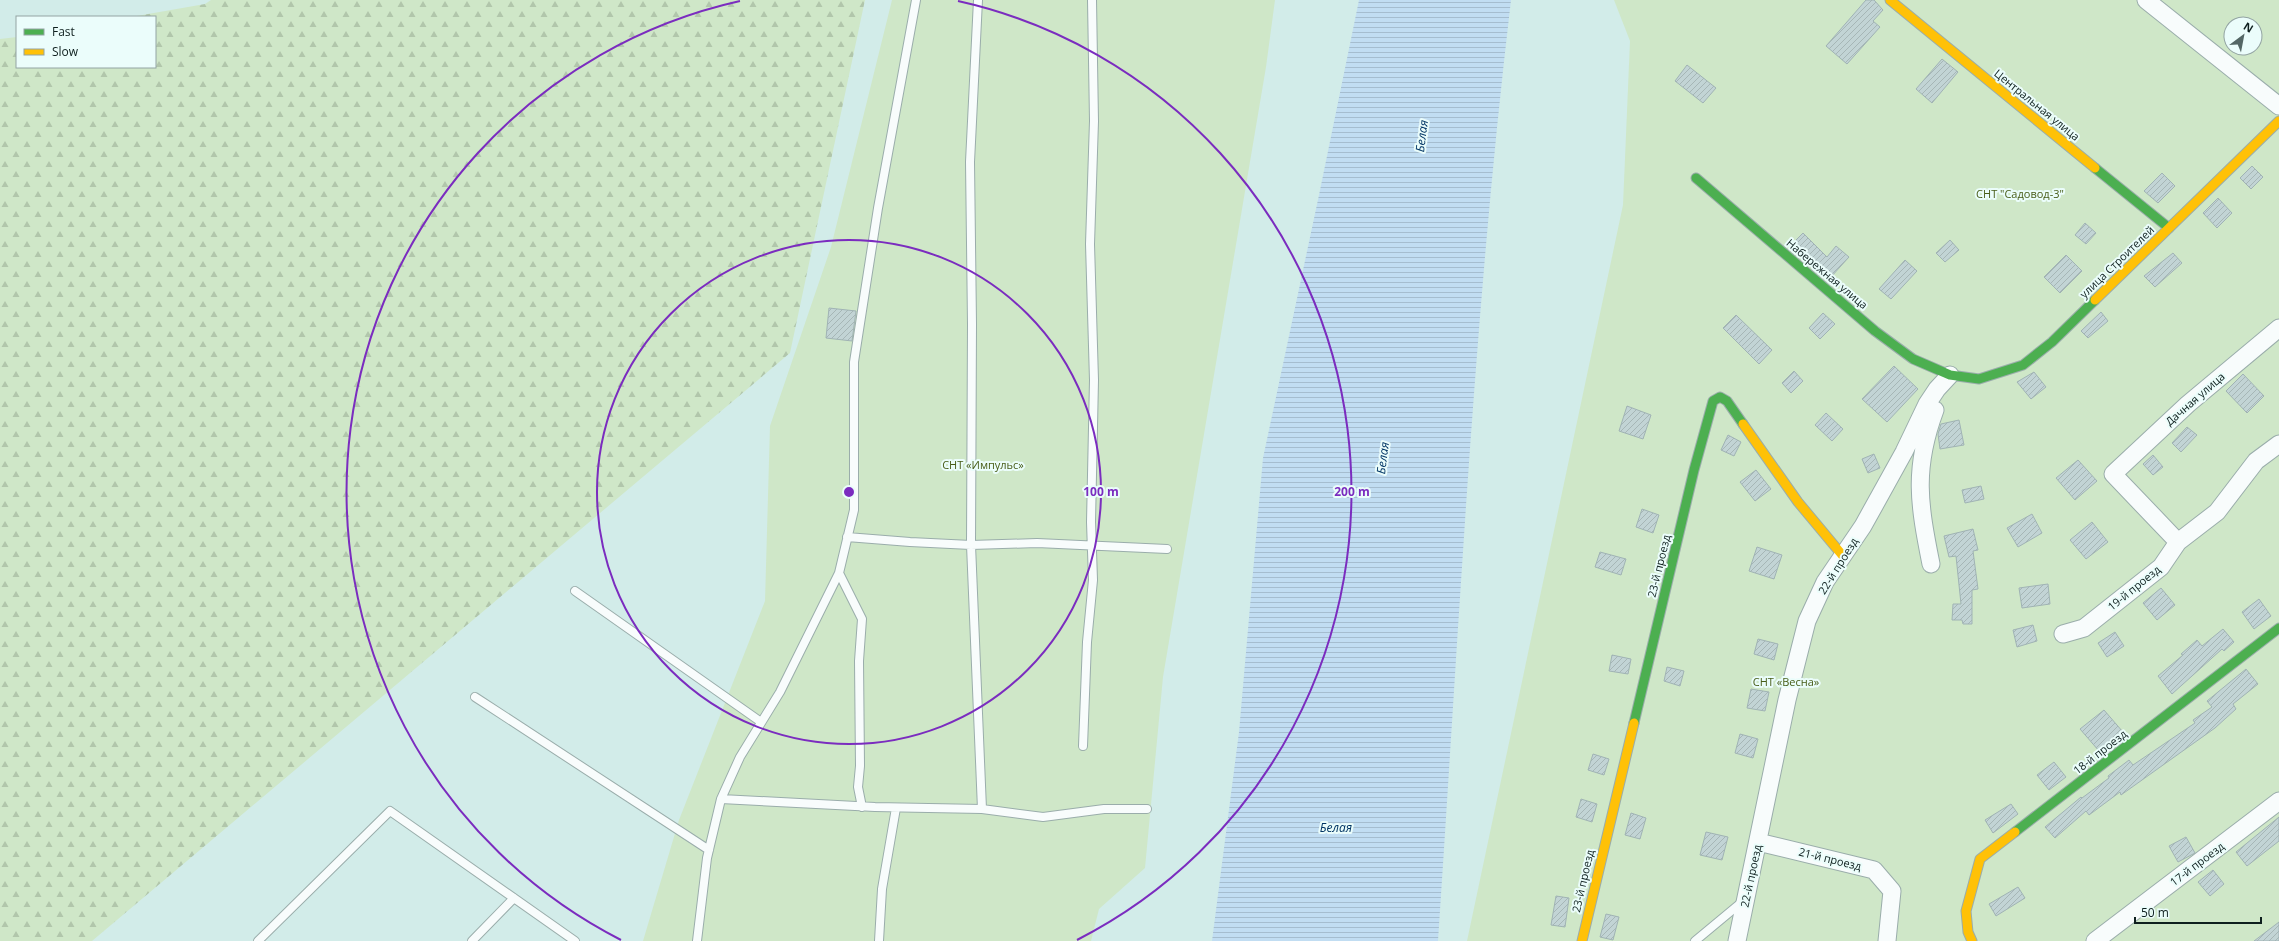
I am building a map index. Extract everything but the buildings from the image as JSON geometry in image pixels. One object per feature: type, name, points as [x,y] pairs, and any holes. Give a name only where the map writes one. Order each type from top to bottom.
[{"type":"street","name":"Центральная улица","points":[[1890,0],[2168,228]]},
{"type":"street","points":[[2146,0],[2279,106]]},
{"type":"street","name":"улица Строителей","points":[[1950,375],[1979,379],[2023,365],[2052,342],[2279,121]]},
{"type":"street","name":"Набережная улица","points":[[1696,178],[1875,331],[1913,359],[1950,375]]},
{"type":"street","name":"Дачная улица","points":[[2178,542],[2113,474],[2188,404],[2279,328]]},
{"type":"street","points":[[1930,564],[1919,491],[1921,462],[1924,438],[1950,375]]},
{"type":"street","name":"22-й проезд","points":[[1737,941],[1786,700],[1807,621],[1825,582],[1863,526],[1904,452],[1927,404],[1937,389],[1950,375]]},
{"type":"street","name":"23-й проезд","points":[[1582,941],[1694,470],[1713,401],[1720,397],[1727,401],[1798,502],[1843,556]]},
{"type":"street","name":"19-й проезд","points":[[2063,634],[2084,628],[2161,567],[2178,542],[2217,512],[2256,461],[2279,444]]},
{"type":"street","name":"18-й проезд","points":[[1972,941],[1969,937],[1965,914],[1980,859],[2279,628]]},
{"type":"street","name":"17-й проезд","points":[[2095,941],[2279,801]]},
{"type":"street","name":"21-й проезд","points":[[1758,842],[1874,870],[1892,891],[1887,941]]},
{"type":"lane","points":[[697,941],[709,850],[721,799],[740,757],[780,692],[806,643],[839,573],[854,510],[854,362],[878,208],[916,0]]},
{"type":"lane","points":[[978,0],[970,162],[972,324],[971,545],[982,809]]},
{"type":"lane","points":[[1083,746],[1087,642],[1093,580],[1094,380],[1090,244],[1094,122],[1092,0]]},
{"type":"lane","points":[[847,537],[971,545],[1037,544],[1167,549]]},
{"type":"lane","points":[[839,573],[862,619],[859,661],[860,766],[858,787],[862,807]]},
{"type":"lane","points":[[575,591],[761,722]]},
{"type":"lane","points":[[475,697],[709,850]]},
{"type":"lane","points":[[721,799],[862,807],[982,809],[1043,817],[1104,809],[1147,808]]},
{"type":"lane","points":[[879,941],[882,889],[896,808]]},
{"type":"lane","points":[[258,941],[390,811],[575,941]]},
{"type":"lane","points":[[472,941],[514,898]]},
{"type":"lane","points":[[1695,941],[1746,900]]},
{"type":"green space","points":[[211,0],[865,0],[790,353],[92,941],[0,941],[0,39],[16,37],[16,68],[156,68],[156,16],[137,16],[205,4]]},
{"type":"green space","name":"СНТ «Импульс»","points":[[892,0],[1275,0],[1266,67],[1163,677],[1145,868],[1099,909],[1091,941],[643,941],[679,820],[765,601],[770,426],[831,247]]},
{"type":"green space","name":"СНТ «Весна»","points":[[1614,0],[2279,0],[2279,941],[1467,941],[1623,205],[1630,41]]},
{"type":"water","name":"Белая","points":[[1359,0],[1511,0],[1498,117],[1477,352],[1438,941],[1212,941],[1239,732],[1263,458]]},
{"type":"traffic: fast","points":[[2095,168],[2169,228]]},
{"type":"traffic: fast","points":[[1696,178],[1875,331],[1913,359],[1950,375],[1979,379],[2023,365],[2052,342],[2095,300]]},
{"type":"traffic: fast","points":[[1634,723],[1694,470],[1713,401],[1720,397],[1727,401],[1743,424]]},
{"type":"traffic: fast","points":[[2015,832],[2279,628]]},
{"type":"traffic: slow","points":[[1890,0],[2095,168]]},
{"type":"traffic: slow","points":[[2095,300],[2279,121]]},
{"type":"traffic: slow","points":[[1743,424],[1798,502],[1843,556]]},
{"type":"traffic: slow","points":[[1582,941],[1634,723]]},
{"type":"traffic: slow","points":[[1972,941],[1968,932],[1966,911],[1980,859],[2015,832]]},
{"type":"park label","name":"СНТ \"Садовод-3\"","points":[[2020,194]]}]
